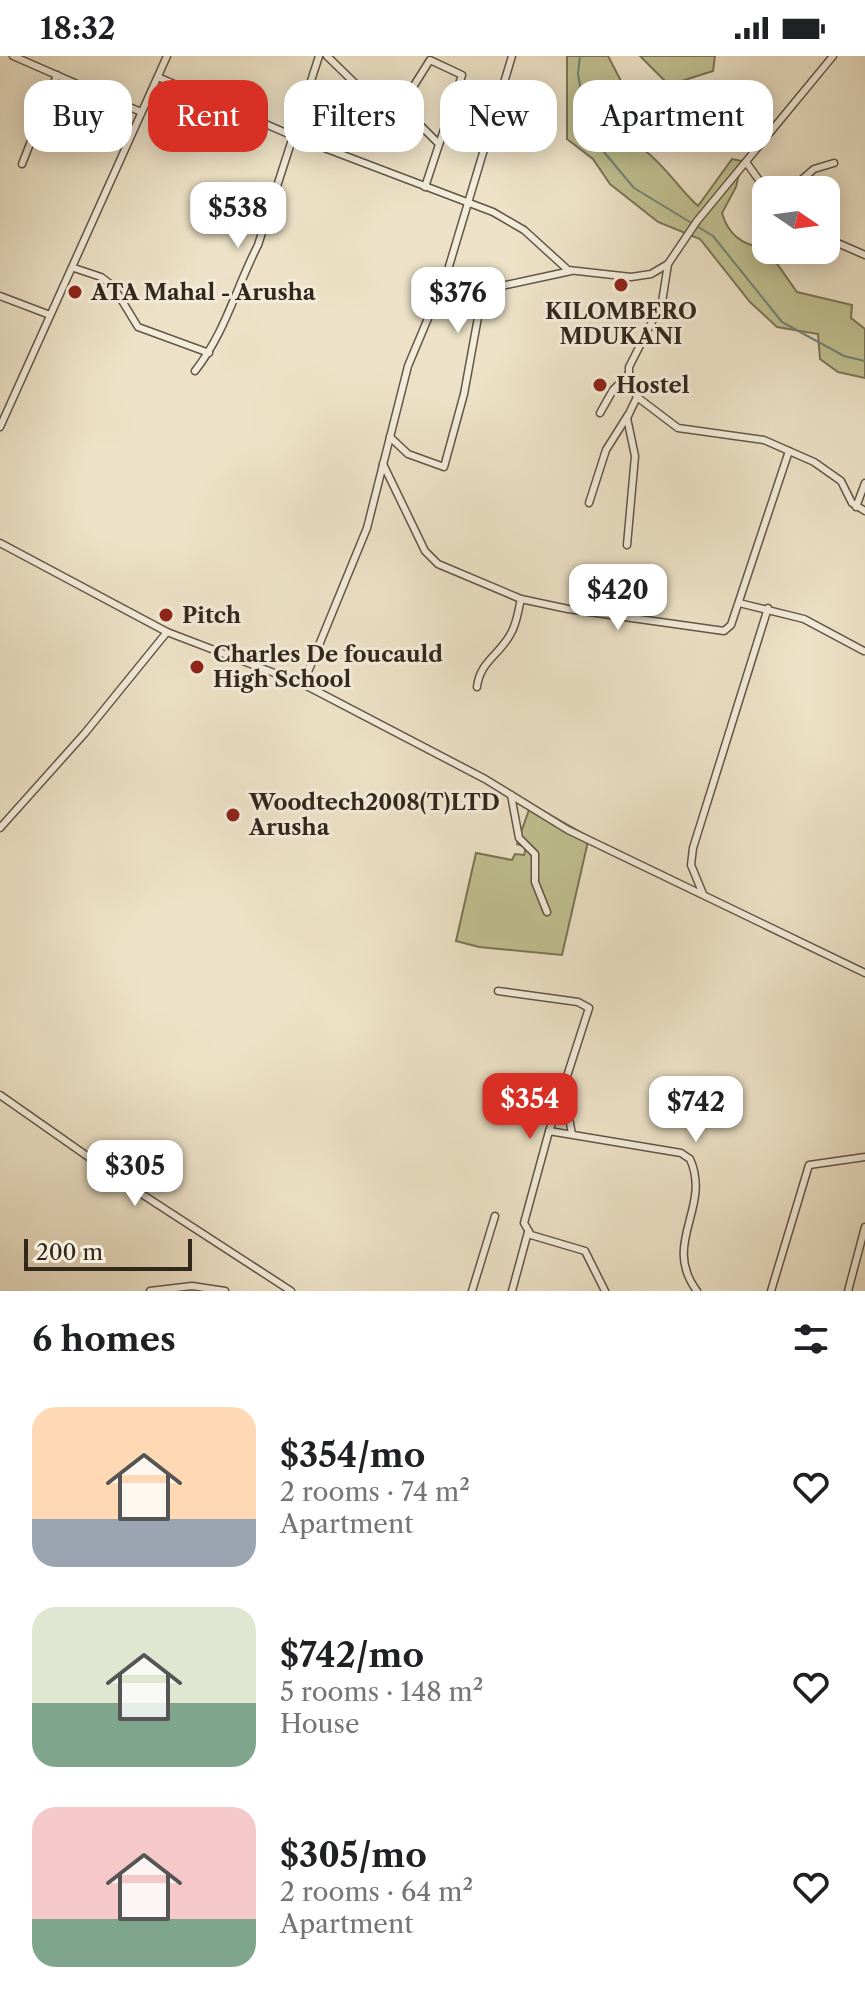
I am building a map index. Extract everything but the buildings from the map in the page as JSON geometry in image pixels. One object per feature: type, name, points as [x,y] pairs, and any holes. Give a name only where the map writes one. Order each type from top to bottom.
[{"type":"street","points":[[13,56],[141,112]]},
{"type":"street","points":[[0,427],[167,56]]},
{"type":"street","points":[[311,80],[319,56]]},
{"type":"street","points":[[327,56],[366,94],[415,120],[438,143]]},
{"type":"street","points":[[303,684],[367,528],[408,366],[440,295],[512,56]]},
{"type":"street","points":[[390,437],[408,454],[444,468],[466,387],[483,290],[571,271],[601,277],[642,276],[668,264],[695,224],[833,56]]},
{"type":"street","points":[[417,80],[430,60],[461,72],[425,187]]},
{"type":"street","points":[[22,164],[57,75]]},
{"type":"street","points":[[158,77],[284,132]]},
{"type":"street","points":[[195,371],[219,337],[244,270],[258,245],[288,152]]},
{"type":"street","points":[[334,152],[520,227],[571,271]]},
{"type":"street","points":[[746,162],[756,176]]},
{"type":"street","points":[[806,176],[814,169],[834,163]]},
{"type":"street","points":[[840,244],[865,255]]},
{"type":"street","points":[[600,413],[613,390],[628,375],[632,356],[667,290],[668,264]]},
{"type":"street","points":[[74,268],[101,277],[113,286],[138,327],[209,353]]},
{"type":"street","points":[[0,296],[50,315]]},
{"type":"street","points":[[628,375],[637,397],[678,428],[751,437],[789,451],[835,475],[856,507],[865,511]]},
{"type":"street","points":[[589,503],[606,450],[637,397]]},
{"type":"street","points":[[627,545],[635,465],[628,415]]},
{"type":"street","points":[[383,464],[429,558],[521,599],[568,609],[724,631],[731,625],[739,603],[789,451]]},
{"type":"street","points":[[856,507],[865,483]]},
{"type":"street","points":[[0,543],[167,632],[303,684],[511,795],[568,830],[865,973]]},
{"type":"street","points":[[477,687],[481,667],[514,628],[521,599]]},
{"type":"street","points":[[739,603],[768,608],[820,626],[865,650]]},
{"type":"street","points":[[704,895],[691,865],[693,848],[768,608]]},
{"type":"street","points":[[0,828],[85,733],[167,632]]},
{"type":"street","points":[[511,795],[519,838],[535,854],[535,882],[547,912]]},
{"type":"street","points":[[498,991],[588,1006],[524,1214],[528,1232],[512,1291]]},
{"type":"street","points":[[564,1092],[572,1134]]},
{"type":"street","points":[[0,1095],[125,1183],[291,1291]]},
{"type":"street","points":[[549,1131],[681,1153],[690,1159],[698,1197],[682,1249],[687,1278],[697,1291]]},
{"type":"street","points":[[771,1291],[809,1165],[865,1157]]},
{"type":"street","points":[[472,1291],[495,1216]]},
{"type":"street","points":[[848,1291],[865,1227]]},
{"type":"street","points":[[528,1232],[585,1251],[605,1291]]},
{"type":"street","points":[[150,1291],[192,1286],[225,1291]]},
{"type":"green space","points":[[567,56],[608,56],[620,80],[573,80],[573,144],[567,139]]},
{"type":"green space","points":[[640,56],[715,56],[713,71],[685,80],[664,80]]},
{"type":"green space","points":[[584,152],[646,152],[698,206],[732,159],[742,161],[736,187],[722,213],[728,227],[738,238],[752,245],[752,264],[777,264],[797,292],[852,305],[851,318],[865,329],[865,378],[838,372],[820,359],[818,334],[777,327],[750,302],[700,239],[658,222],[610,184],[593,159]]},
{"type":"green space","points":[[531,804],[589,837],[562,955],[479,947],[456,941],[476,853],[512,860],[515,854],[524,855],[526,847],[517,844]]},
{"type":"waterway","points":[[580,56],[578,74],[589,134],[634,188],[713,236],[782,322],[844,356],[865,361]]},
{"type":"place","name":"KILOMBERO MDUKANI","points":[[621,285]]},
{"type":"place","name":"ATA Mahal - Arusha","points":[[75,292]]},
{"type":"place","name":"Hostel","points":[[600,385]]},
{"type":"place","name":"Pitch","points":[[166,615]]},
{"type":"place","name":"Charles De foucauld High School","points":[[197,667]]},
{"type":"place","name":"Woodtech2008(T)LTD Arusha","points":[[233,815]]}]
